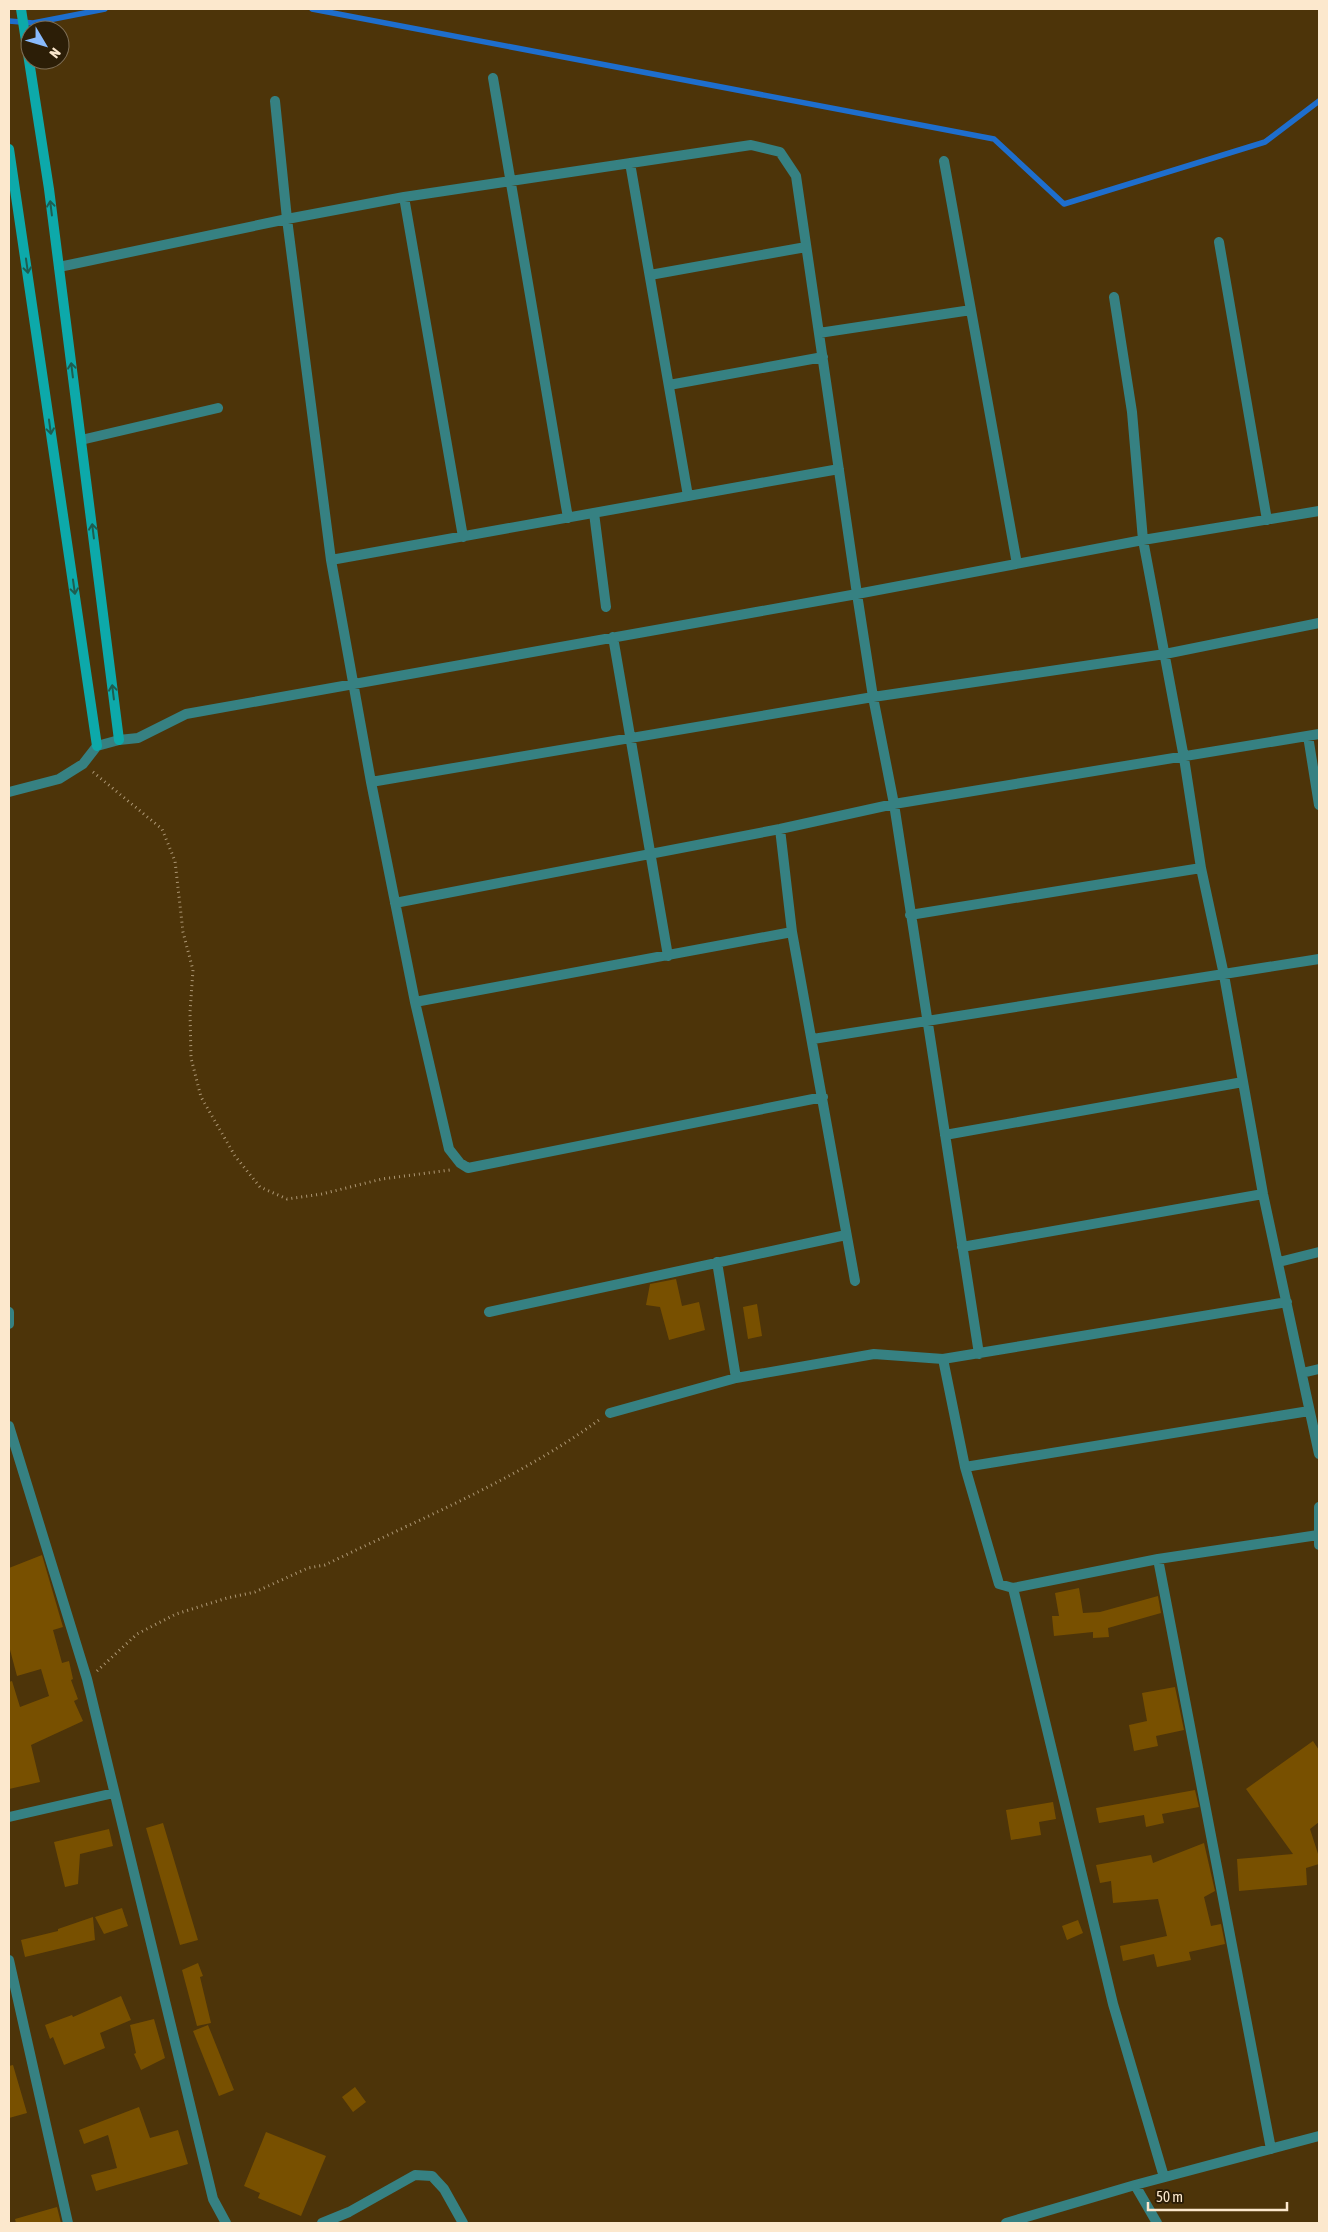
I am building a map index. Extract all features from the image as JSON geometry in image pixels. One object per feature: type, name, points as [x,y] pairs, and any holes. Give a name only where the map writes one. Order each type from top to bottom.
[{"type":"street","points":[[21,9],[59,267],[120,740]]},
{"type":"street","points":[[493,78],[568,518]]},
{"type":"street","points":[[275,102],[286,219],[331,560],[370,782],[415,1002],[449,1149],[460,1163],[468,1168],[823,1097]]},
{"type":"street","points":[[59,267],[286,219],[404,197],[750,145],[780,152],[796,176],[872,697],[894,804],[979,1354]]},
{"type":"street","points":[[9,148],[97,746]]},
{"type":"street","points":[[944,161],[1016,564]]},
{"type":"street","points":[[630,163],[688,496]]},
{"type":"street","points":[[404,197],[463,537]]},
{"type":"street","points":[[1219,242],[1267,520]]},
{"type":"street","points":[[650,275],[806,246]]},
{"type":"street","points":[[1114,297],[1132,412],[1143,540],[1184,758],[1201,868],[1224,975],[1264,1194],[1319,1454]]},
{"type":"street","points":[[819,333],[971,310]]},
{"type":"street","points":[[668,385],[822,357]]},
{"type":"street","points":[[82,440],[218,408]]},
{"type":"street","points":[[331,560],[839,469]]},
{"type":"street","points":[[9,792],[59,779],[83,764],[97,746],[138,738],[186,714],[857,594],[1143,540],[1319,511]]},
{"type":"street","points":[[594,513],[606,607]]},
{"type":"street","points":[[370,782],[872,697],[1165,654],[1319,623]]},
{"type":"street","points":[[613,637],[668,956]]},
{"type":"street","points":[[395,903],[780,829],[894,804],[1184,758],[1319,734]]},
{"type":"street","points":[[1308,736],[1319,805]]},
{"type":"street","points":[[780,829],[792,932],[855,1281]]},
{"type":"street","points":[[910,915],[1201,868]]},
{"type":"street","points":[[415,1002],[792,932]]},
{"type":"street","points":[[812,1039],[1319,959]]},
{"type":"street","points":[[945,1135],[1243,1082]]},
{"type":"street","points":[[962,1247],[1264,1194]]},
{"type":"street","points":[[490,1312],[846,1234]]},
{"type":"street","points":[[1279,1262],[1319,1252]]},
{"type":"street","points":[[718,1262],[736,1378]]},
{"type":"street","points":[[610,1413],[736,1378],[874,1354],[943,1360],[1287,1302]]},
{"type":"street","points":[[9,1312],[9,1324]]},
{"type":"street","points":[[943,1360],[965,1467],[999,1584],[1013,1588],[1158,1559],[1319,1540],[1319,1507]]},
{"type":"street","points":[[1302,1372],[1319,1369]]},
{"type":"street","points":[[965,1467],[1309,1411]]},
{"type":"street","points":[[9,1426],[87,1679],[214,2199],[226,2223]]},
{"type":"street","points":[[1158,1559],[1271,2149]]},
{"type":"street","points":[[1013,1588],[1113,2004],[1164,2177]]},
{"type":"street","points":[[9,1817],[114,1793]]},
{"type":"street","points":[[9,1960],[68,2223]]},
{"type":"street","points":[[1006,2223],[1135,2185],[1319,2136]]},
{"type":"street","points":[[322,2223],[349,2212],[414,2175],[432,2176],[444,2189],[463,2223]]},
{"type":"street","points":[[1135,2185],[1157,2223]]},
{"type":"path","points":[[83,764],[162,829],[175,861],[183,932],[192,970],[190,1058],[201,1097],[235,1156],[260,1187],[287,1200],[322,1194],[382,1179],[468,1168]]},
{"type":"path","points":[[87,1679],[137,1634],[176,1614],[227,1598],[255,1592],[308,1568],[325,1565],[469,1497],[526,1467],[575,1438],[610,1413]]},
{"type":"building","points":[[676,1279],[682,1306],[699,1302],[705,1330],[669,1340],[660,1307],[646,1305],[650,1284]]},
{"type":"building","points":[[757,1304],[762,1336],[748,1339],[743,1307]]},
{"type":"building","points":[[42,1555],[63,1627],[53,1630],[62,1663],[69,1661],[73,1679],[71,1680],[78,1699],[74,1701],[83,1721],[31,1745],[40,1782],[9,1789],[9,1682],[12,1681],[20,1707],[49,1696],[41,1669],[17,1676],[9,1646],[9,1568]]},
{"type":"building","points":[[1079,1588],[1083,1613],[1100,1612],[1158,1596],[1161,1613],[1108,1628],[1109,1637],[1093,1638],[1093,1632],[1054,1636],[1052,1616],[1059,1616],[1055,1593]]},
{"type":"building","points":[[1175,1687],[1184,1730],[1156,1736],[1158,1746],[1134,1751],[1129,1725],[1147,1721],[1142,1693]]},
{"type":"building","points":[[1313,1741],[1319,1750],[1319,1822],[1310,1829],[1319,1857],[1319,1864],[1306,1868],[1307,1885],[1239,1891],[1237,1859],[1293,1854],[1246,1789]]},
{"type":"building","points":[[1195,1790],[1199,1807],[1162,1814],[1164,1823],[1146,1827],[1144,1815],[1099,1823],[1096,1808]]},
{"type":"building","points":[[1053,1802],[1056,1819],[1039,1822],[1041,1835],[1011,1840],[1006,1810]]},
{"type":"building","points":[[163,1823],[198,1940],[180,1945],[146,1828]]},
{"type":"building","points":[[109,1829],[113,1846],[80,1854],[78,1884],[65,1887],[54,1842]]},
{"type":"building","points":[[1204,1843],[1215,1891],[1204,1897],[1211,1926],[1221,1924],[1225,1944],[1189,1952],[1191,1960],[1157,1967],[1154,1954],[1123,1961],[1120,1946],[1167,1936],[1158,1899],[1113,1903],[1111,1881],[1100,1883],[1096,1865],[1151,1855],[1153,1863]]},
{"type":"building","points":[[122,1908],[128,1926],[104,1934],[95,1917]]},
{"type":"building","points":[[93,1917],[95,1940],[25,1957],[21,1940],[58,1931],[58,1929]]},
{"type":"building","points":[[1078,1920],[1083,1933],[1067,1940],[1062,1926]]},
{"type":"building","points":[[198,1963],[203,1976],[200,1977],[211,2023],[197,2026],[182,1970]]},
{"type":"building","points":[[121,1996],[131,2020],[100,2033],[105,2048],[64,2065],[53,2037],[50,2039],[45,2025],[72,2015],[73,2017]]},
{"type":"building","points":[[154,2019],[165,2058],[141,2070],[134,2054],[136,2053],[130,2025]]},
{"type":"building","points":[[208,2025],[234,2090],[219,2096],[193,2031]]},
{"type":"building","points":[[13,2065],[27,2113],[9,2118],[9,2066]]},
{"type":"building","points":[[355,2087],[366,2102],[353,2112],[342,2097]]},
{"type":"building","points":[[139,2107],[150,2138],[178,2130],[188,2164],[96,2191],[91,2175],[117,2168],[108,2135],[84,2144],[79,2130]]},
{"type":"building","points":[[266,2132],[326,2156],[301,2216],[258,2198],[260,2193],[244,2186]]},
{"type":"building","points":[[57,2207],[61,2223],[16,2223],[15,2219]]},
{"type":"waterway","points":[[9,21],[33,23],[105,9]]},
{"type":"waterway","points":[[312,9],[994,139],[1064,204],[1265,142],[1319,101]]}]
